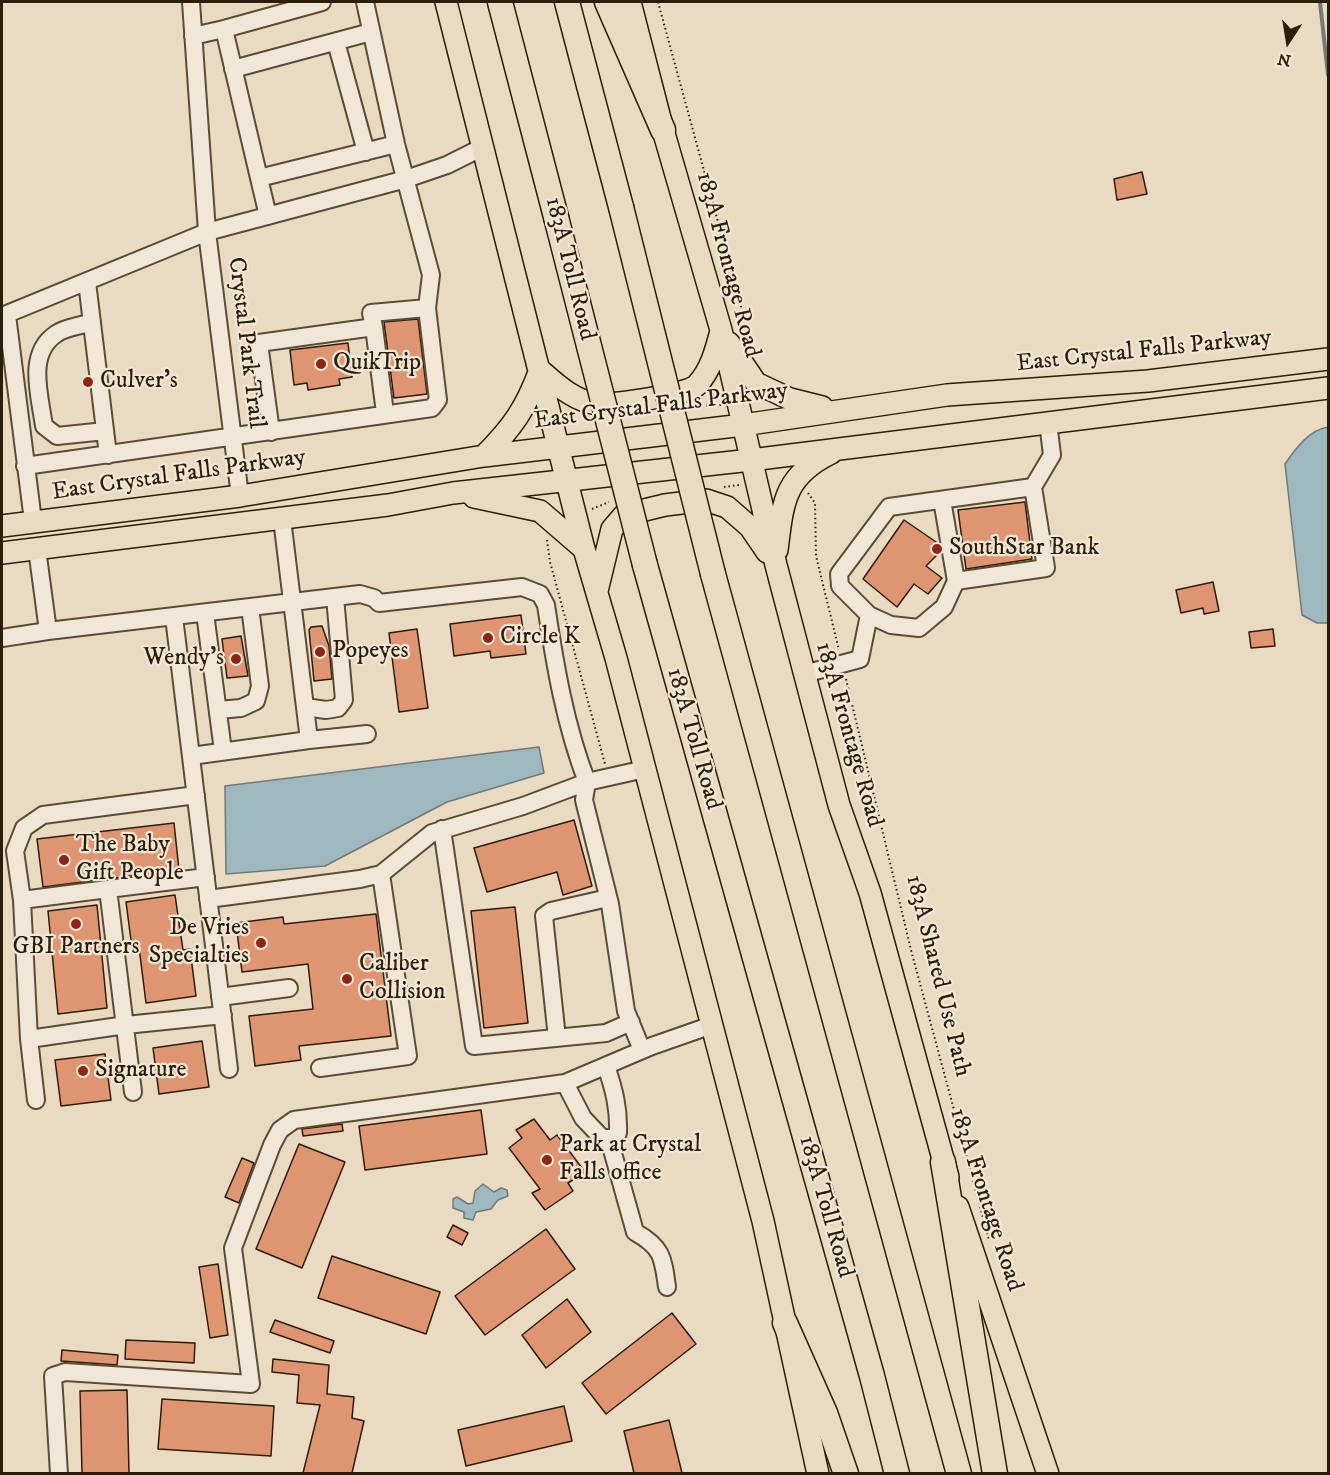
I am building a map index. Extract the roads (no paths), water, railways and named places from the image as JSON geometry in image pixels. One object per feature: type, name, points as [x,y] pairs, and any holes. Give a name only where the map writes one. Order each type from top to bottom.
[{"type":"highway","name":"183A Toll Road","points":[[500,2],[645,565],[866,1353],[897,1473]]},
{"type":"highway","points":[[567,2],[714,574],[959,1473]]},
{"type":"highway","points":[[607,2],[663,130]]},
{"type":"highway","points":[[944,1162],[995,1473]]},
{"type":"highway","points":[[785,1323],[825,1413],[846,1473]]},
{"type":"main road","points":[[446,2],[584,549],[645,769],[763,1221],[818,1473]]},
{"type":"main road","name":"183A Frontage Road","points":[[630,2],[663,130],[721,330],[776,565],[838,804],[870,893],[944,1162],[1048,1473]]},
{"type":"main road","points":[[540,370],[567,393],[597,404],[661,397],[695,387],[707,371],[721,330]]},
{"type":"main road","points":[[721,330],[756,383],[790,399],[832,410]]},
{"type":"main road","name":"East Crystal Falls Parkway","points":[[2,526],[240,496],[484,456],[743,425],[947,394],[1148,381],[1329,359]]},
{"type":"main road","points":[[484,456],[512,428],[528,403],[540,370]]},
{"type":"main road","points":[[2,553],[388,505],[453,493],[751,460],[1329,388]]},
{"type":"main road","points":[[1045,389],[1048,422]]},
{"type":"main road","points":[[776,565],[785,496],[793,482],[817,460],[844,447]]},
{"type":"main road","points":[[453,493],[540,510],[584,549]]},
{"type":"main road","points":[[597,593],[612,529],[624,515],[665,505],[706,500],[727,507],[750,527],[776,565]]},
{"type":"main road","points":[[33,522],[38,549]]},
{"type":"street","name":"Crystal Park Trail","points":[[191,2],[207,232],[240,496]]},
{"type":"street","points":[[193,36],[322,2]]},
{"type":"street","points":[[25,466],[432,408],[438,400],[427,308],[431,275],[396,144],[365,2]]},
{"type":"street","points":[[224,29],[268,216]]},
{"type":"street","points":[[233,69],[371,32]]},
{"type":"street","points":[[336,42],[366,152]]},
{"type":"street","points":[[258,178],[396,144]]},
{"type":"street","points":[[33,522],[4,315],[207,232],[406,179],[447,165],[483,147]]},
{"type":"street","points":[[87,282],[108,455]]},
{"type":"street","points":[[385,413],[371,313],[427,308]]},
{"type":"street","points":[[92,322],[57,333],[42,348],[37,364],[44,426],[57,436],[105,431]]},
{"type":"street","points":[[271,432],[259,343],[374,327]]},
{"type":"street","points":[[956,580],[1046,568],[1033,487],[1052,455],[1048,422]]},
{"type":"street","points":[[942,500],[956,580],[944,607],[919,628],[891,625],[869,615],[840,586],[839,574],[889,507],[1033,487]]},
{"type":"street","points":[[282,519],[309,740]]},
{"type":"street","points":[[38,549],[48,631]]},
{"type":"street","points":[[2,638],[360,594],[374,598],[379,603],[522,587],[540,594],[546,605],[559,684],[575,750],[587,782],[584,800],[609,898],[626,1011],[642,1050]]},
{"type":"street","points":[[305,707],[326,710],[338,708],[344,700],[334,597]]},
{"type":"street","points":[[218,710],[241,708],[256,701],[260,686],[250,607]]},
{"type":"street","points":[[206,613],[223,751]]},
{"type":"street","points":[[804,674],[860,659],[869,615]]},
{"type":"street","points":[[174,617],[229,1069]]},
{"type":"street","points":[[191,756],[367,734]]},
{"type":"street","points":[[208,898],[360,879],[381,874],[432,833],[442,829],[523,806],[609,775],[645,769]]},
{"type":"street","points":[[36,1100],[29,1040],[22,900],[15,851],[24,828],[43,815],[196,795]]},
{"type":"street","points":[[442,829],[474,1046],[606,1033],[631,1022]]},
{"type":"street","points":[[320,1068],[408,1056],[381,874]]},
{"type":"street","points":[[22,900],[206,877]]},
{"type":"street","points":[[108,889],[133,1092]]},
{"type":"street","points":[[557,1038],[544,916],[551,911],[609,898]]},
{"type":"street","points":[[220,997],[290,988]]},
{"type":"street","points":[[29,1040],[126,1025],[223,1015]]},
{"type":"street","points":[[59,1473],[54,1376],[65,1372],[251,1384],[233,1248],[280,1130],[294,1120],[324,1114],[565,1083],[642,1050],[712,1025]]},
{"type":"street","points":[[565,1083],[583,1118],[602,1138],[609,1139],[618,1133],[618,1118],[614,1090],[606,1066]]},
{"type":"street","points":[[609,1139],[635,1232],[655,1244],[665,1267],[667,1287]]},
{"type":"water","points":[[1328,427],[1328,623],[1317,623],[1302,615],[1285,464],[1298,446],[1309,436]]},
{"type":"water","points":[[539,747],[544,773],[447,802],[325,866],[226,874],[225,786]]},
{"type":"water","points":[[483,1184],[494,1192],[501,1188],[507,1190],[508,1196],[498,1200],[491,1209],[476,1212],[473,1220],[464,1218],[464,1212],[453,1208],[453,1199],[457,1197],[468,1204],[473,1203],[475,1191]]},
{"type":"waterway","points":[[1320,2],[1328,75]]},
{"type":"place","name":"QuikTrip","points":[[321,364]]},
{"type":"place","name":"Culver's","points":[[88,382]]},
{"type":"place","name":"SouthStar Bank","points":[[937,549]]},
{"type":"place","name":"Circle K","points":[[488,638]]},
{"type":"place","name":"Popeyes","points":[[320,652]]},
{"type":"place","name":"Wendy's","points":[[236,659]]},
{"type":"place","name":"The Baby Gift People","points":[[64,860]]},
{"type":"place","name":"GBI Partners","points":[[76,924]]},
{"type":"place","name":"De Vries Specialties","points":[[261,943]]},
{"type":"place","name":"Caliber Collision","points":[[347,979]]},
{"type":"place","name":"Signature","points":[[83,1071]]},
{"type":"place","name":"Park at Crystal Falls office","points":[[547,1160]]}]
